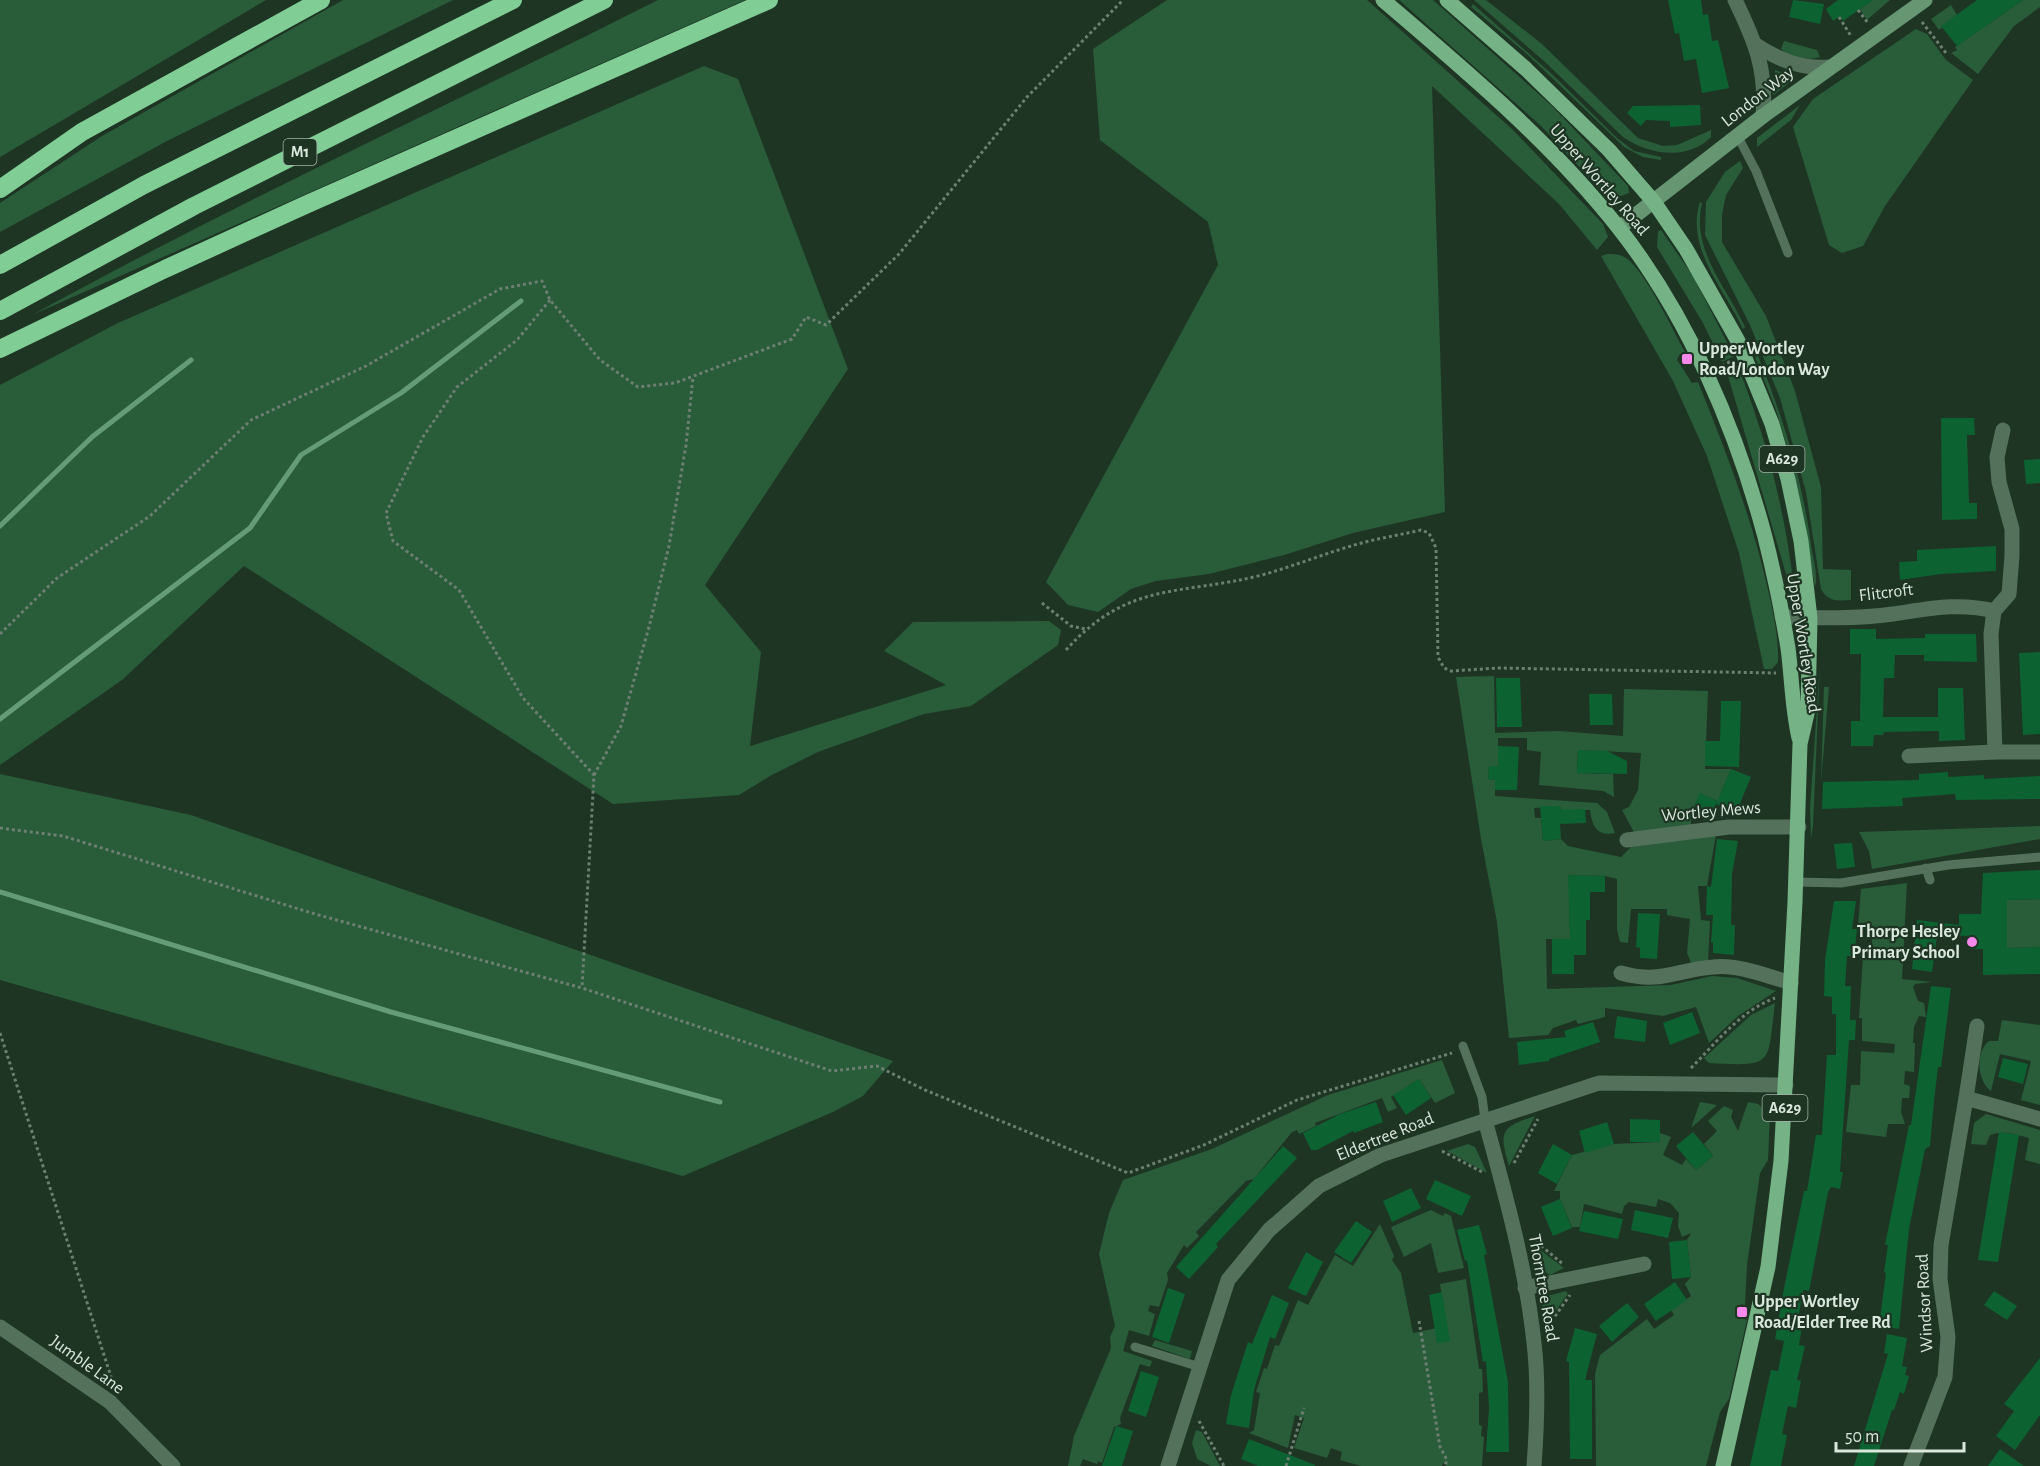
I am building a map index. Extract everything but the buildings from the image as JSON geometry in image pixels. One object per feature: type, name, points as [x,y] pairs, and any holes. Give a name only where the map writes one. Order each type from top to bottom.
[{"type":"highway","points":[[0,189],[82,132],[321,0]]},
{"type":"highway","name":"M1","points":[[0,265],[144,185],[513,0]]},
{"type":"highway","name":"M1","points":[[0,311],[194,206],[604,0]]},
{"type":"highway","points":[[0,349],[282,215],[769,0]]},
{"type":"main road","name":"Upper Wortley Road","points":[[1383,0],[1539,139],[1619,228],[1678,318],[1715,395],[1761,526],[1782,618],[1793,713],[1800,744]]},
{"type":"main road","name":"Upper Wortley Road","points":[[1447,0],[1577,116],[1654,202],[1716,300],[1738,341],[1772,424],[1788,479],[1801,541],[1810,618],[1808,709],[1800,744],[1799,827],[1786,1085],[1775,1224],[1736,1417],[1723,1466]]},
{"type":"street","points":[[1736,0],[1756,45],[1763,75],[1763,116]]},
{"type":"street","name":"London Way","points":[[1619,228],[1763,116],[1919,4]]},
{"type":"street","points":[[1756,45],[1790,63],[1806,68],[1829,67]]},
{"type":"street","points":[[1995,752],[1991,634],[1994,611],[2009,594],[2012,556],[2012,529],[1999,482],[1997,457],[2003,430]]},
{"type":"street","name":"Flitcroft","points":[[1782,618],[1893,614],[1925,608],[1959,606],[1994,611]]},
{"type":"street","points":[[1909,756],[2040,752]]},
{"type":"street","name":"Wortley Mews","points":[[1627,840],[1729,827],[1799,827]]},
{"type":"street","points":[[1621,973],[1638,978],[1659,979],[1714,966],[1747,970],[1791,983]]},
{"type":"street","name":"Windsor Road","points":[[1911,1466],[1945,1377],[1948,1337],[1940,1279],[1941,1245],[1977,1026]]},
{"type":"street","name":"Eldertree Road","points":[[1170,1466],[1228,1280],[1269,1230],[1319,1186],[1381,1155],[1599,1083],[1786,1085]]},
{"type":"street","points":[[1966,1098],[2040,1119]]},
{"type":"street","name":"Thorntree Road","points":[[1485,1120],[1511,1220],[1534,1344],[1537,1406],[1534,1466]]},
{"type":"street","points":[[1525,1288],[1644,1264]]},
{"type":"street","name":"Jumble Lane","points":[[0,1327],[110,1402],[173,1466]]},
{"type":"lane","points":[[1738,137],[1756,171],[1788,253]]},
{"type":"lane","points":[[1796,882],[1841,883],[1926,868],[2040,857]]},
{"type":"lane","points":[[1926,868],[1930,880]]},
{"type":"lane","points":[[1464,1047],[1482,1097],[1485,1120]]},
{"type":"lane","points":[[1135,1347],[1200,1366]]},
{"type":"path","points":[[0,634],[57,578],[150,516],[251,420],[366,366],[500,289],[542,281],[550,300],[600,360],[638,387],[675,383],[792,339],[806,317],[826,325],[899,254],[1027,97],[1123,0]]},
{"type":"path","points":[[1919,4],[1946,53]]},
{"type":"path","points":[[1839,17],[1859,46]]},
{"type":"path","points":[[550,300],[517,340],[457,387],[423,437],[386,513],[393,541],[459,590],[523,698],[594,775]]},
{"type":"path","points":[[582,988],[594,775],[621,726],[649,627],[669,546],[686,445],[693,377]]},
{"type":"path","points":[[1066,650],[1085,629],[1127,602],[1147,595],[1262,575],[1359,544],[1421,530],[1430,533],[1436,548],[1438,657],[1444,668],[1451,671],[1498,668],[1736,674],[1790,672]]},
{"type":"path","points":[[1042,603],[1071,626],[1085,629]]},
{"type":"path","points":[[0,828],[63,836],[315,914],[582,988],[832,1071],[877,1066],[925,1090],[1128,1173],[1204,1145],[1297,1100],[1464,1047]]},
{"type":"path","points":[[1675,1084],[1714,1043],[1742,1018],[1773,998],[1778,998]]},
{"type":"path","points":[[0,1034],[115,1390],[110,1402]]},
{"type":"path","points":[[1423,1140],[1502,1182],[1549,1099]]},
{"type":"path","points":[[1511,1220],[1582,1278],[1534,1344]]},
{"type":"path","points":[[1419,1321],[1440,1447],[1446,1460],[1445,1466]]},
{"type":"path","points":[[1189,1401],[1224,1466]]},
{"type":"path","points":[[1286,1466],[1304,1408]]},
{"type":"green space","points":[[0,0],[266,0],[0,157]]},
{"type":"green space","points":[[343,0],[453,0],[167,141],[0,232],[0,203],[102,136]]},
{"type":"green space","points":[[658,0],[745,0],[32,315],[265,193]]},
{"type":"green space","points":[[1167,0],[1367,0],[1513,130],[1603,224],[1608,237],[1597,250],[1559,204],[1432,86],[1445,512],[1353,533],[1284,555],[1209,574],[1156,581],[1131,589],[1098,612],[1068,605],[1046,582],[1218,265],[1208,222],[1100,140],[1093,49]]},
{"type":"green space","points":[[1399,0],[1433,0],[1552,106],[1628,186],[1629,193],[1618,197],[1601,190],[1540,125]]},
{"type":"green space","points":[[1474,0],[1486,0],[1542,44],[1638,138],[1663,146],[1677,145],[1711,130],[1711,137],[1691,150],[1668,153],[1633,143],[1623,137],[1545,62]]},
{"type":"green space","points":[[1873,0],[1890,0],[1867,20],[1860,9]]},
{"type":"green space","points":[[2023,0],[2040,0],[2040,7],[2014,26],[1978,74],[1951,53],[1957,50],[1955,47]]},
{"type":"green space","points":[[1473,4],[1554,76],[1617,138],[1634,151],[1661,157],[1661,160],[1643,157],[1624,147],[1528,55],[1471,7]]},
{"type":"green space","points":[[1951,5],[1957,15],[1939,30],[1931,19]]},
{"type":"green space","points":[[1916,29],[1927,34],[1946,60],[1973,80],[1885,206],[1863,246],[1842,253],[1829,245],[1793,127],[1813,99]]},
{"type":"green space","points":[[1784,41],[1817,50],[1820,57],[1805,59],[1789,55],[1781,49]]},
{"type":"green space","points":[[704,66],[738,79],[848,369],[705,585],[761,652],[750,746],[946,685],[884,651],[913,622],[1049,621],[1061,630],[1058,645],[971,706],[924,714],[818,752],[770,776],[739,795],[613,804],[244,566],[122,680],[0,765],[0,385],[118,323]]},
{"type":"green space","points":[[1775,70],[1796,77],[1774,95],[1772,91]]},
{"type":"green space","points":[[1800,105],[1791,120],[1757,147],[1757,138]]},
{"type":"green space","points":[[1740,161],[1743,168],[1726,195],[1722,215],[1722,242],[1766,316],[1795,391],[1821,487],[1823,569],[1851,570],[1851,600],[1830,598],[1821,589],[1806,492],[1780,398],[1750,325],[1705,235],[1706,202],[1725,172]]},
{"type":"green space","points":[[1700,202],[1702,203],[1701,236],[1706,252],[1745,327],[1743,329],[1702,252],[1697,219]]},
{"type":"green space","points":[[1661,230],[1693,276],[1734,356],[1722,362],[1703,323],[1657,247],[1658,231]]},
{"type":"green space","points":[[1607,254],[1626,258],[1642,275],[1685,352],[1679,355],[1677,360],[1692,383],[1698,382],[1738,487],[1763,567],[1778,645],[1778,662],[1772,669],[1764,669],[1739,553],[1707,456],[1673,381],[1601,256]]},
{"type":"green space","points":[[1758,356],[1784,427],[1798,476],[1815,569],[1815,587],[1795,474],[1776,410],[1755,357]]},
{"type":"green space","points":[[1737,364],[1757,419],[1780,502],[1794,588],[1791,591],[1726,369]]},
{"type":"green space","points":[[1820,664],[1813,826],[1811,838],[1810,809]]},
{"type":"green space","points":[[1494,676],[1495,733],[1559,731],[1623,736],[1624,689],[1708,691],[1705,769],[1731,769],[1718,801],[1700,794],[1691,814],[1691,826],[1635,834],[1622,810],[1629,807],[1638,790],[1641,753],[1578,750],[1577,773],[1613,774],[1614,797],[1603,791],[1539,785],[1541,752],[1527,750],[1527,738],[1498,738],[1498,766],[1489,766],[1488,779],[1495,780],[1495,796],[1597,803],[1607,812],[1615,833],[1600,832],[1592,821],[1590,810],[1561,810],[1560,806],[1534,808],[1535,818],[1541,818],[1543,841],[1561,839],[1568,846],[1621,857],[1631,847],[1716,835],[1707,886],[1698,886],[1701,920],[1710,921],[1708,962],[1692,965],[1687,953],[1690,919],[1667,915],[1667,909],[1631,909],[1628,943],[1620,942],[1617,929],[1617,879],[1605,876],[1569,875],[1570,939],[1546,939],[1547,989],[1671,985],[1712,976],[1737,978],[1776,991],[1738,1016],[1709,1043],[1696,1007],[1663,1016],[1605,1008],[1605,1017],[1578,1024],[1576,1020],[1553,1028],[1548,1035],[1509,1038],[1497,922],[1481,839],[1456,677]]},
{"type":"green space","points":[[1824,687],[1829,687],[1821,782]]},
{"type":"green space","points":[[0,774],[191,815],[893,1061],[863,1096],[833,1112],[683,1176],[0,980]]},
{"type":"green space","points":[[2040,826],[2040,839],[1872,869],[1869,851],[1859,832]]},
{"type":"green space","points":[[1907,883],[1902,979],[1932,982],[1915,984],[1913,987],[1918,1001],[1924,1003],[1926,1017],[1919,1016],[1914,1027],[1914,1072],[1905,1071],[1904,1084],[1910,1086],[1909,1098],[1902,1098],[1901,1112],[1905,1124],[1888,1124],[1886,1137],[1846,1132],[1851,1085],[1860,1085],[1861,1051],[1894,1053],[1895,1044],[1862,1041],[1862,1018],[1859,1018],[1863,956],[1871,956],[1873,927],[1858,926],[1861,889]]},
{"type":"green space","points":[[2040,899],[2040,947],[2007,948],[2007,900]]},
{"type":"green space","points":[[1775,1003],[1771,1039],[1764,1057],[1757,1062],[1746,1064],[1709,1063],[1704,1058],[1751,1015]]},
{"type":"green space","points":[[2002,1020],[2040,1025],[2040,1105],[2021,1100],[2031,1061],[2000,1054],[1991,1091],[1983,1081],[1979,1066],[1981,1052],[1989,1041],[1998,1041]]},
{"type":"green space","points":[[1442,1060],[1455,1093],[1435,1103],[1419,1079],[1391,1097],[1397,1108],[1388,1112],[1382,1098],[1315,1123],[1316,1126],[1299,1134],[1297,1130],[1292,1132],[1254,1179],[1246,1181],[1196,1232],[1199,1236],[1187,1248],[1184,1245],[1167,1273],[1168,1280],[1159,1307],[1150,1305],[1148,1311],[1155,1314],[1149,1336],[1129,1330],[1123,1351],[1152,1361],[1150,1367],[1140,1364],[1120,1418],[1121,1424],[1114,1427],[1102,1463],[1098,1461],[1097,1464],[1083,1459],[1080,1466],[1068,1466],[1074,1436],[1111,1348],[1110,1337],[1115,1326],[1099,1254],[1109,1213],[1123,1180],[1212,1149],[1328,1095]]},
{"type":"green space","points":[[1700,1102],[1717,1105],[1691,1128]]},
{"type":"green space","points":[[1748,1102],[1758,1104],[1770,1115],[1768,1160],[1760,1173],[1747,1265],[1745,1305],[1741,1304],[1737,1317],[1747,1320],[1729,1399],[1720,1412],[1706,1466],[1596,1466],[1595,1374],[1600,1355],[1647,1319],[1654,1329],[1674,1315],[1671,1310],[1691,1296],[1685,1284],[1691,1277],[1687,1240],[1691,1233],[1682,1237],[1678,1226],[1679,1213],[1670,1203],[1658,1199],[1656,1207],[1629,1202],[1624,1206],[1622,1214],[1584,1204],[1580,1227],[1572,1227],[1560,1199],[1560,1191],[1554,1191],[1572,1155],[1614,1144],[1659,1142],[1660,1133],[1671,1137],[1663,1155],[1682,1165],[1686,1159],[1696,1170],[1713,1156],[1704,1144],[1717,1131],[1708,1121],[1724,1106],[1733,1110],[1731,1117],[1738,1131]]},
{"type":"green space","points":[[1986,1114],[2040,1130],[2040,1164],[2025,1160],[2029,1138],[2000,1133],[1990,1135],[1986,1145],[1971,1144],[1974,1123]]},
{"type":"green space","points":[[1535,1116],[1509,1166],[1504,1145],[1505,1132],[1515,1124]]},
{"type":"green space","points":[[1468,1144],[1475,1147],[1487,1173],[1447,1151]]},
{"type":"green space","points":[[1431,1210],[1443,1216],[1445,1213],[1451,1216],[1464,1268],[1438,1273],[1431,1243],[1404,1257],[1391,1227]]},
{"type":"green space","points":[[1380,1224],[1394,1256],[1392,1260],[1401,1273],[1413,1333],[1447,1326],[1440,1284],[1466,1279],[1479,1369],[1482,1369],[1483,1392],[1479,1393],[1479,1425],[1482,1426],[1481,1436],[1484,1437],[1482,1466],[1447,1466],[1443,1463],[1442,1466],[1361,1466],[1340,1460],[1342,1452],[1331,1448],[1327,1458],[1294,1448],[1304,1418],[1295,1415],[1288,1448],[1249,1433],[1254,1430],[1260,1393],[1256,1392],[1264,1368],[1267,1369],[1275,1345],[1279,1346],[1298,1300],[1308,1305],[1335,1255],[1353,1266]]},
{"type":"green space","points":[[1531,1243],[1564,1268],[1550,1275],[1538,1266],[1531,1253]]},
{"type":"green space","points":[[1566,1291],[1568,1294],[1545,1325],[1542,1304],[1547,1296]]},
{"type":"green space","points":[[1155,1340],[1192,1351],[1190,1359],[1152,1346]]},
{"type":"green space","points":[[1196,1430],[1202,1432],[1220,1466],[1211,1466],[1197,1459],[1192,1443]]},
{"type":"waterway","points":[[0,719],[250,528],[301,455],[401,393],[521,301]]},
{"type":"waterway","points":[[0,526],[92,437],[191,360]]},
{"type":"waterway","points":[[0,892],[391,1012],[720,1102]]},
{"type":"place","name":"Upper Wortley Road/London Way","points":[[1687,359]]},
{"type":"place","name":"Thorpe Hesley Primary School","points":[[1972,942]]},
{"type":"place","name":"Upper Wortley Road/Elder Tree Rd","points":[[1742,1312]]}]
